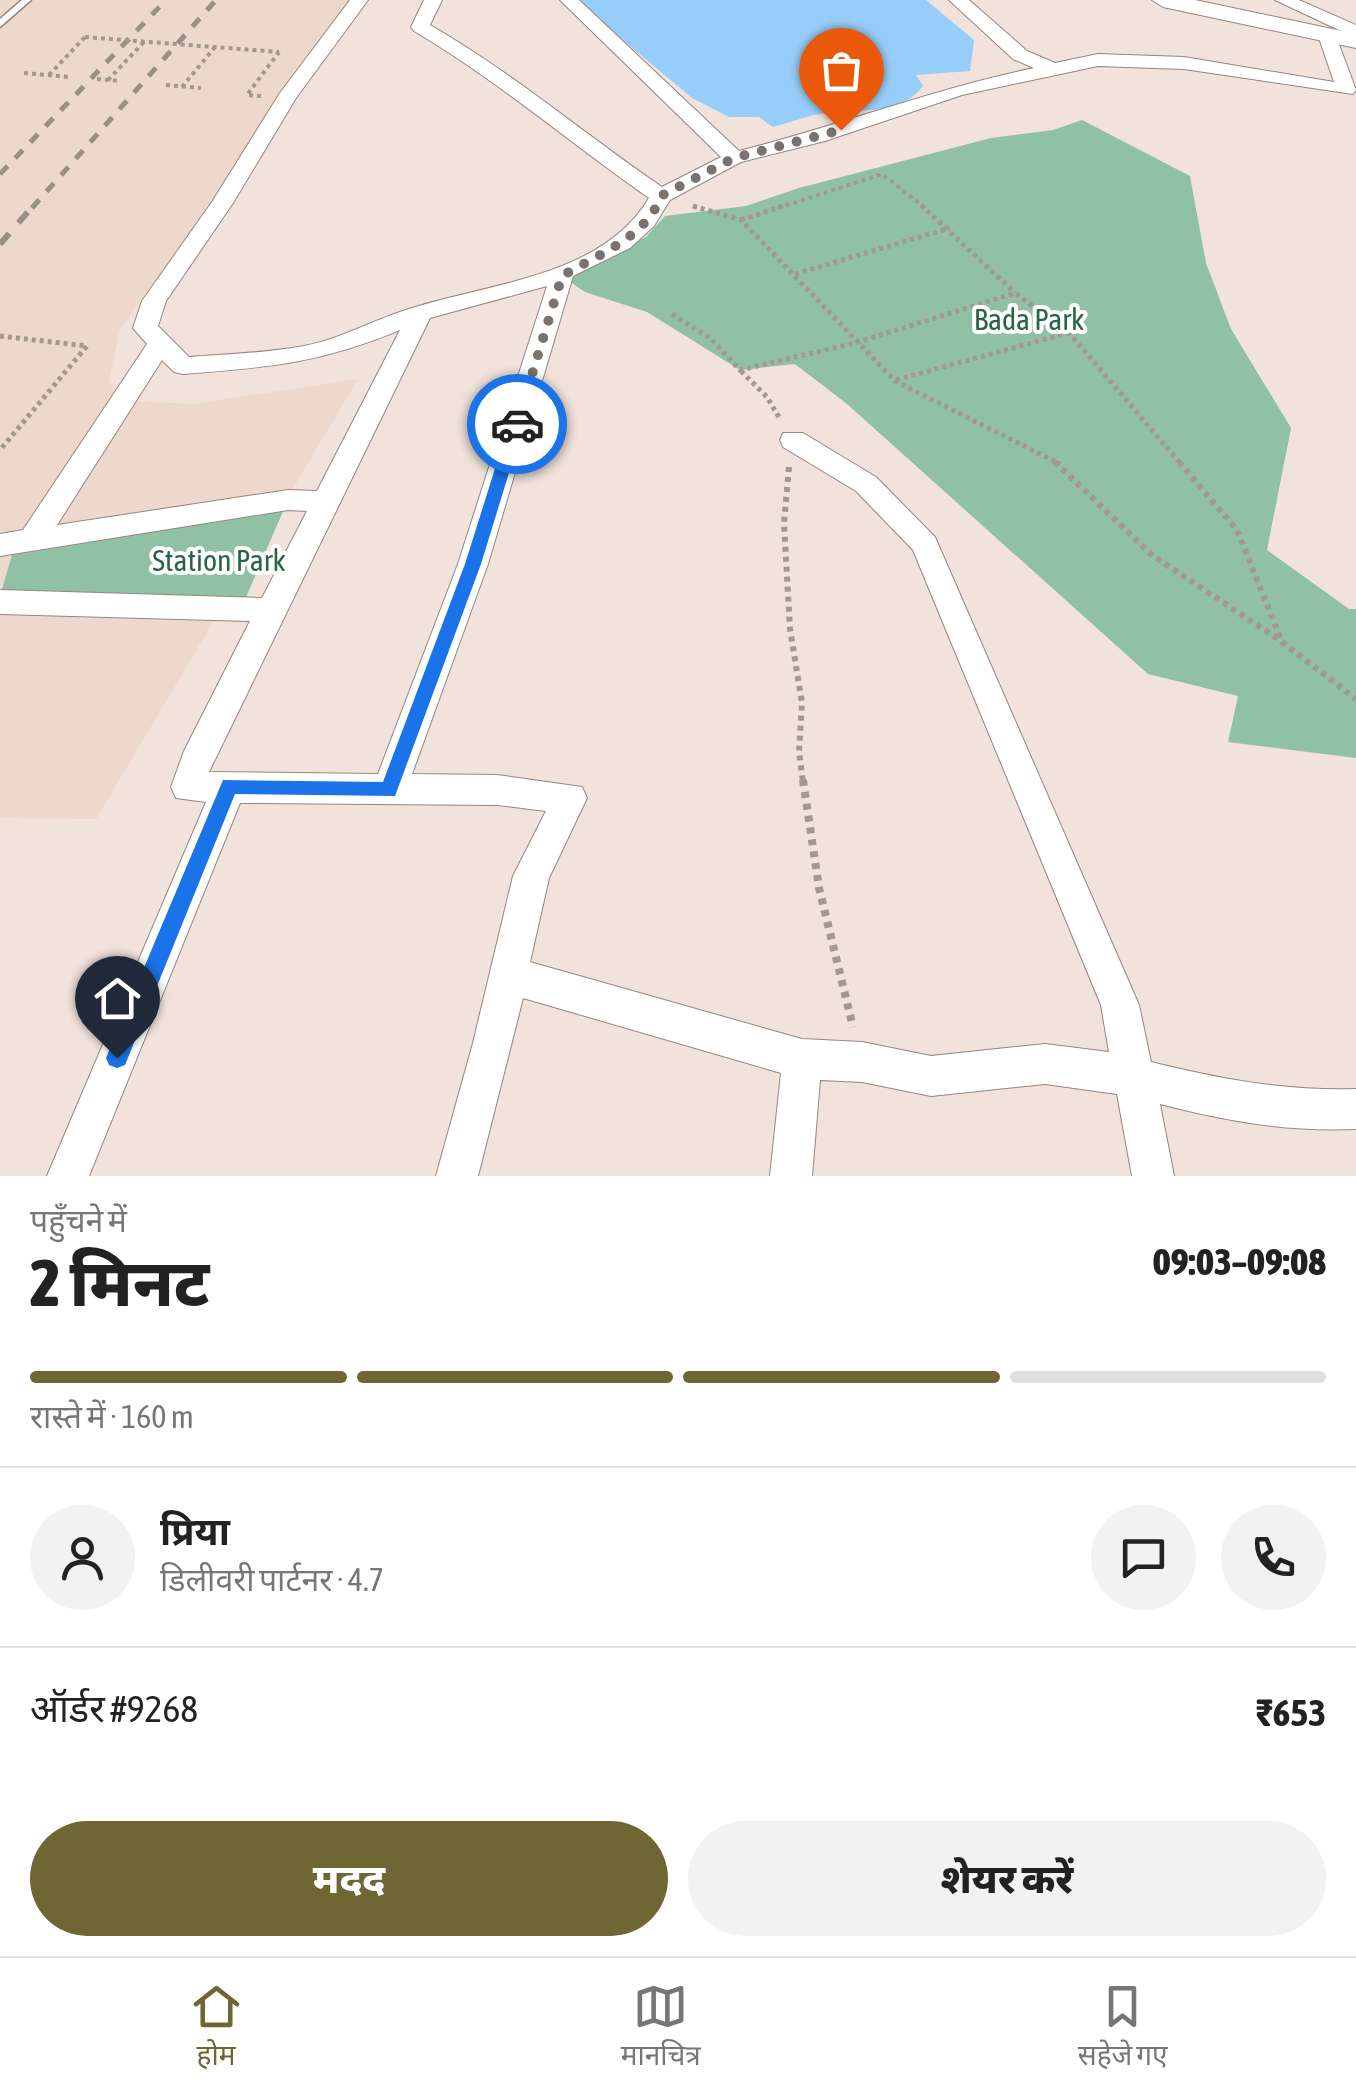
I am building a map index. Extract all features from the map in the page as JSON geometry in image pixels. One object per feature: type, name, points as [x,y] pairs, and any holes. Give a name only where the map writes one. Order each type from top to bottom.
[{"type":"street","points":[[359,0],[287,97],[222,203],[154,301],[145,328],[184,366],[307,354],[420,314],[562,276],[636,232],[657,208],[661,196],[734,158],[818,137],[957,90],[1098,60],[1184,63],[1346,90],[1327,35]]},
{"type":"street","points":[[433,0],[420,27],[480,62],[578,140],[661,196]]},
{"type":"street","points":[[569,0],[652,74],[686,114],[734,158]]},
{"type":"street","points":[[958,0],[1020,55],[1050,68]]},
{"type":"street","points":[[1163,0],[1356,41]]},
{"type":"street","points":[[1284,0],[1356,32]]},
{"type":"street","points":[[389,790],[473,564],[562,276]]},
{"type":"street","points":[[420,314],[196,760],[188,787],[497,790],[570,798],[530,876],[509,975],[457,1176]]},
{"type":"street","points":[[32,540],[160,344]]},
{"type":"street","points":[[793,440],[848,466],[891,503],[924,545],[1120,1005],[1153,1176]]},
{"type":"street","points":[[0,545],[288,500],[324,502]]},
{"type":"street","points":[[0,602],[271,610]]},
{"type":"street","points":[[68,1176],[230,786]]},
{"type":"street","points":[[509,975],[802,1059],[862,1062],[931,1076],[1046,1064],[1134,1079],[1236,1103],[1306,1111],[1356,1109]]},
{"type":"street","points":[[791,1176],[802,1059]]},
{"type":"lane","points":[[0,24],[28,0]]},
{"type":"path","points":[[49,75],[85,37],[279,52],[256,82]]},
{"type":"path","points":[[108,80],[144,42]]},
{"type":"path","points":[[182,86],[215,47]]},
{"type":"path","points":[[24,73],[69,77]]},
{"type":"path","points":[[97,79],[121,81]]},
{"type":"path","points":[[166,85],[200,88]]},
{"type":"path","points":[[741,220],[882,174],[950,228],[1015,293],[1069,333],[1237,530],[1282,642]]},
{"type":"path","points":[[661,196],[741,220],[895,381],[1060,464],[1152,555],[1282,642],[1356,699]]},
{"type":"path","points":[[794,274],[950,228]]},
{"type":"path","points":[[740,370],[855,343],[1015,293]]},
{"type":"path","points":[[672,314],[710,338],[767,398],[793,440],[784,523],[790,629],[802,703],[799,752],[819,888],[862,1062]]},
{"type":"path","points":[[895,381],[1069,333]]},
{"type":"path","points":[[0,336],[86,346],[0,450]]},
{"type":"shaded area","points":[[0,0],[357,0],[120,329],[109,379],[117,401],[194,404],[358,379],[96,819],[0,818]]},
{"type":"green space","name":"Bada Park","points":[[1082,120],[1190,176],[1206,263],[1231,329],[1291,428],[1267,550],[1349,609],[1356,609],[1356,758],[1228,742],[1238,696],[1148,674],[847,404],[795,364],[740,370],[647,312],[585,292],[562,276],[646,237],[665,216],[746,206],[799,188],[991,138],[1053,130]]},
{"type":"green space","name":"Station Park","points":[[284,509],[244,602],[0,596],[12,555]]},
{"type":"water","points":[[575,0],[926,0],[974,40],[970,71],[916,75],[923,86],[889,108],[819,114],[773,127],[759,117],[729,117],[692,98]]},
{"type":"railway","points":[[0,174],[166,0]]},
{"type":"railway","points":[[32,208],[216,0]]},
{"type":"railway","points":[[0,244],[34,205]]},
{"type":"way so far","points":[[517,424],[562,276],[636,232],[657,208],[661,196],[734,158],[841,130]]},
{"type":"route","points":[[117,1058],[230,786],[389,790],[473,564],[517,424]]}]
